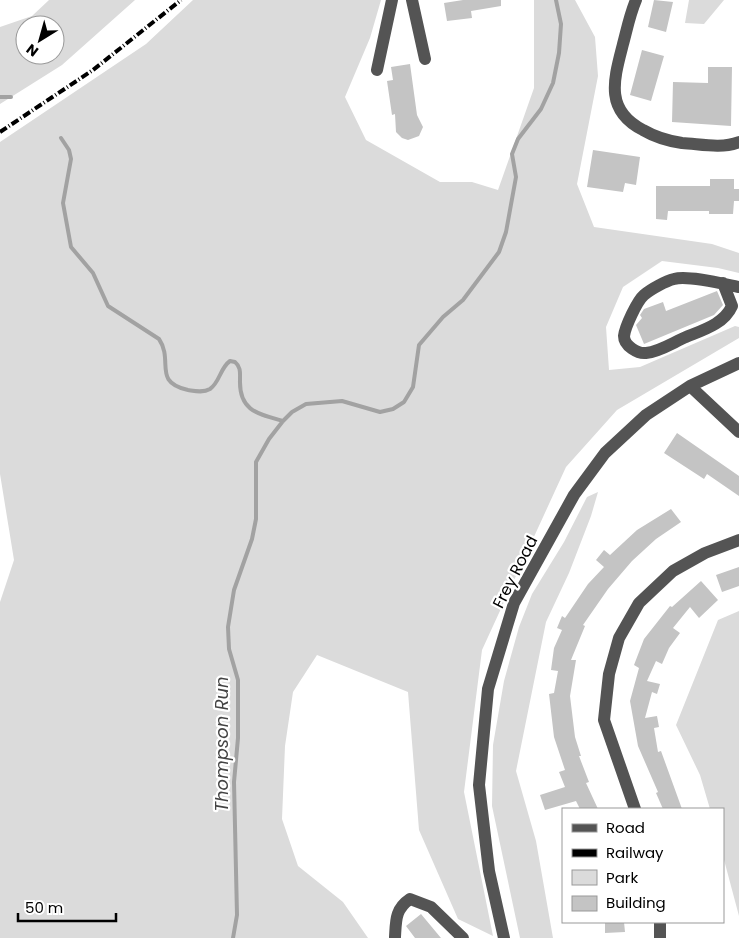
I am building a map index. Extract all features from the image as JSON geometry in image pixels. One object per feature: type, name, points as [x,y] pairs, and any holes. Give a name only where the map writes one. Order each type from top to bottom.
[{"type":"street","points":[[377,70],[392,0]]},
{"type":"street","points":[[412,0],[425,59]]},
{"type":"street","points":[[636,0],[618,63],[615,84],[615,99],[625,119],[653,136],[673,142],[718,146],[739,142]]},
{"type":"street","points":[[723,283],[732,306],[728,315],[712,326],[646,353],[633,350],[626,344],[624,337],[634,309],[644,295],[675,278],[723,283],[739,287]]},
{"type":"street","name":"Frey Road","points":[[504,938],[489,871],[479,785],[488,689],[514,603],[574,495],[605,453],[646,415],[690,386],[739,363]]},
{"type":"street","points":[[690,386],[739,432]]},
{"type":"street","points":[[635,808],[604,720],[609,674],[619,638],[639,603],[673,570],[705,553],[739,540]]},
{"type":"street","points":[[395,937],[396,913],[402,904],[410,899],[431,907],[463,938]]},
{"type":"street","points":[[660,923],[660,938]]},
{"type":"green space","points":[[49,0],[135,0],[65,62],[65,15],[33,15]]},
{"type":"green space","points":[[193,0],[381,0],[370,38],[345,97],[366,140],[440,182],[472,182],[498,190],[534,88],[534,0],[575,0],[595,37],[598,76],[577,184],[594,227],[712,244],[739,253],[739,273],[718,268],[662,261],[623,287],[606,327],[609,370],[640,367],[735,326],[739,327],[739,338],[617,410],[566,467],[482,650],[464,792],[493,936],[458,919],[419,830],[408,692],[317,655],[293,692],[285,746],[282,819],[298,866],[343,902],[368,938],[0,938],[0,602],[14,560],[0,474],[0,142],[146,44]]},
{"type":"green space","points":[[689,0],[724,0],[704,24],[685,23]]},
{"type":"green space","points":[[15,22],[15,65],[62,65],[0,104],[0,27]]},
{"type":"green space","points":[[598,492],[569,573],[546,622],[516,771],[536,841],[553,938],[520,938],[492,806],[493,745],[504,681],[519,627],[532,594],[564,542],[587,497]]},
{"type":"green space","points":[[739,611],[739,916],[724,860],[724,808],[710,808],[700,775],[676,725],[718,620]]},
{"type":"building","points":[[463,0],[501,0],[501,6],[471,11],[472,18],[447,21],[444,3]]},
{"type":"building","points":[[654,0],[673,2],[666,32],[648,27]]},
{"type":"building","points":[[642,50],[664,56],[651,101],[630,95]]},
{"type":"building","points":[[410,64],[417,115],[423,127],[419,136],[408,140],[402,138],[396,132],[395,114],[392,115],[387,81],[393,80],[391,67]]},
{"type":"building","points":[[708,67],[732,67],[731,126],[672,122],[673,82],[708,83]]},
{"type":"building","points":[[593,150],[640,157],[636,185],[625,183],[623,192],[587,187]]},
{"type":"building","points":[[710,179],[734,179],[734,189],[739,189],[739,201],[734,201],[733,214],[709,214],[709,211],[668,211],[667,220],[656,219],[656,186],[710,186]]},
{"type":"building","points":[[717,291],[723,305],[714,315],[644,344],[636,325],[642,318],[640,315],[644,309],[663,302],[666,311]]},
{"type":"building","points":[[677,433],[739,476],[739,496],[707,474],[704,479],[664,453]]},
{"type":"building","points":[[671,509],[681,522],[656,539],[632,561],[608,589],[583,625],[585,626],[571,660],[576,660],[570,696],[575,737],[581,756],[579,756],[589,782],[586,783],[598,808],[580,808],[576,801],[545,810],[540,795],[565,787],[559,772],[565,770],[554,737],[549,694],[554,693],[558,671],[551,670],[554,648],[562,630],[557,628],[562,616],[565,618],[588,584],[604,567],[596,560],[604,550],[610,555],[637,530]]},
{"type":"building","points":[[739,567],[739,586],[722,592],[716,575]]},
{"type":"building","points":[[701,581],[718,600],[699,618],[690,607],[673,628],[680,633],[669,648],[662,664],[656,661],[647,681],[660,684],[657,694],[652,692],[645,718],[657,716],[659,727],[654,728],[658,752],[661,751],[682,808],[663,808],[656,793],[658,792],[638,746],[630,701],[639,668],[634,665],[644,639],[670,606],[672,607]]},
{"type":"building","points":[[421,914],[441,938],[415,938],[406,926]]},
{"type":"building","points":[[605,923],[624,923],[625,932],[605,933]]},
{"type":"waterway","name":"Thompson Run","points":[[233,938],[237,915],[234,782],[238,738],[238,680],[229,649],[228,627],[234,590],[252,539],[256,519],[256,462],[269,439],[283,421],[292,412],[306,404],[342,401],[380,412],[393,409],[404,402],[413,387],[419,345],[443,317],[463,300],[499,252],[506,232],[516,177],[512,154],[518,139],[541,109],[553,83],[559,53],[561,24],[556,0]]},
{"type":"waterway","points":[[0,97],[11,97]]},
{"type":"waterway","points":[[61,138],[69,150],[71,159],[63,203],[71,247],[93,273],[108,306],[159,339],[163,347],[167,376],[170,382],[188,390],[207,390],[216,383],[224,367],[230,361],[235,362],[239,368],[241,390],[247,405],[258,413],[283,421]]},
{"type":"railway","points":[[0,132],[93,70],[181,0]]}]
